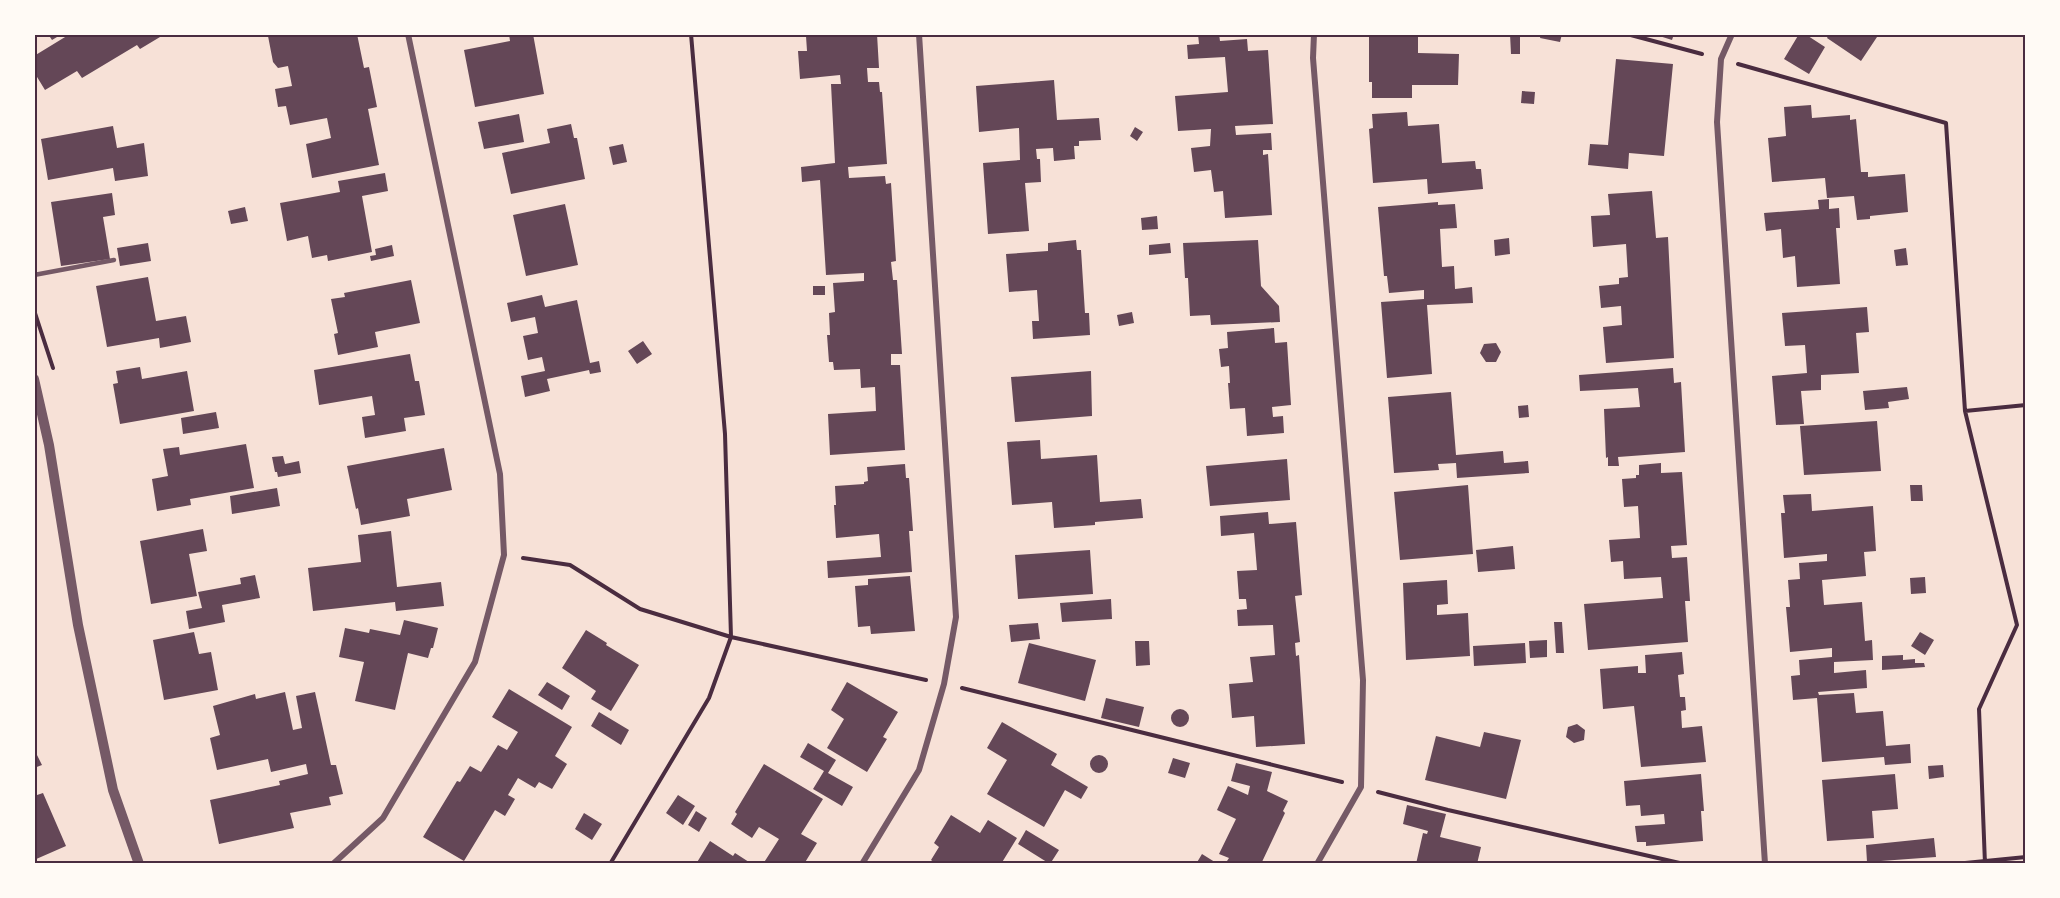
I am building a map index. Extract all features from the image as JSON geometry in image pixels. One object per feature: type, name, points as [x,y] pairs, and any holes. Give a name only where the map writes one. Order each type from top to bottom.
[{"type":"street","points":[[333,864],[383,818],[475,662],[504,555],[500,474],[408,34]]},
{"type":"street","points":[[862,864],[918,770],[944,684],[956,617],[919,34]]},
{"type":"street","points":[[1314,34],[1312,58],[1363,680],[1361,787],[1317,864]]},
{"type":"street","points":[[1732,34],[1721,59],[1717,122],[1765,864]]},
{"type":"street","points":[[34,379],[50,445],[78,625],[113,790],[139,864]]},
{"type":"lane","points":[[34,275],[114,260]]},
{"type":"path","points":[[610,864],[709,698],[731,637],[725,434],[692,34]]},
{"type":"path","points":[[1627,34],[1946,123],[1965,411],[2017,625],[1979,709],[1985,816],[1985,862]]},
{"type":"path","points":[[1965,411],[2025,405]]},
{"type":"path","points":[[504,555],[570,565],[640,609],[731,637],[944,684],[1410,801],[1684,864]]},
{"type":"path","points":[[1955,864],[2025,857]]},
{"type":"building","points":[[48,34],[62,34],[52,40]]},
{"type":"building","points":[[70,34],[165,34],[140,49],[137,45],[82,78],[77,71],[45,90],[34,72],[34,56]]},
{"type":"building","points":[[273,34],[357,34],[364,68],[369,67],[377,107],[368,109],[379,165],[312,178],[306,144],[331,138],[327,118],[290,125],[286,106],[278,107],[275,89],[292,86],[288,66],[278,68],[273,62],[268,36]]},
{"type":"building","points":[[509,34],[533,34],[544,94],[475,107],[464,50],[510,41]]},
{"type":"building","points":[[877,34],[879,68],[867,68],[868,82],[879,82],[880,92],[882,92],[887,164],[848,167],[849,178],[885,176],[886,184],[891,183],[896,261],[891,262],[893,280],[897,280],[902,354],[891,354],[891,365],[900,365],[905,450],[830,455],[828,414],[876,411],[875,387],[861,388],[860,369],[834,370],[833,362],[829,362],[827,335],[830,335],[829,313],[835,312],[833,283],[864,281],[864,273],[826,275],[820,180],[802,182],[801,167],[835,163],[831,84],[841,84],[840,75],[800,79],[798,51],[807,51],[806,36]]},
{"type":"building","points":[[1198,34],[1219,34],[1220,41],[1247,39],[1248,51],[1268,50],[1273,124],[1235,126],[1236,135],[1271,133],[1272,150],[1263,150],[1263,155],[1268,154],[1272,215],[1225,218],[1223,191],[1214,192],[1211,170],[1194,172],[1191,148],[1210,146],[1211,129],[1178,131],[1175,96],[1228,92],[1225,57],[1188,59],[1187,45],[1199,44]]},
{"type":"building","points":[[1369,34],[1418,34],[1418,53],[1459,54],[1458,85],[1412,85],[1412,98],[1372,98],[1372,82],[1369,82]]},
{"type":"building","points":[[1510,34],[1520,34],[1520,54],[1511,54]]},
{"type":"building","points":[[1541,34],[1562,34],[1560,42],[1540,38]]},
{"type":"building","points":[[1653,34],[1674,34],[1672,40]]},
{"type":"building","points":[[1799,34],[1805,34],[1825,47],[1809,74],[1784,59]]},
{"type":"building","points":[[1829,34],[1879,34],[1861,61],[1827,38]]},
{"type":"building","points":[[1616,59],[1673,64],[1664,156],[1629,153],[1628,169],[1588,165],[1590,144],[1608,145]]},
{"type":"building","points":[[1054,80],[1057,120],[1099,118],[1101,140],[1079,141],[1079,146],[1074,146],[1075,159],[1054,161],[1053,148],[1036,149],[1037,159],[1040,159],[1041,182],[1025,183],[1029,231],[988,234],[983,163],[1020,160],[1019,128],[979,132],[976,86]]},
{"type":"building","points":[[1522,91],[1535,92],[1534,104],[1521,103]]},
{"type":"building","points":[[1811,105],[1812,118],[1850,115],[1850,120],[1856,119],[1861,172],[1868,172],[1868,177],[1905,174],[1908,212],[1870,216],[1870,219],[1857,220],[1854,196],[1827,198],[1825,178],[1772,182],[1768,138],[1786,136],[1784,107]]},
{"type":"building","points":[[1407,112],[1408,126],[1439,124],[1442,163],[1475,161],[1476,169],[1481,169],[1483,189],[1428,194],[1427,179],[1373,183],[1369,129],[1373,128],[1372,114]]},
{"type":"building","points":[[519,114],[524,142],[484,149],[478,122]]},
{"type":"building","points":[[571,124],[574,138],[577,138],[585,179],[511,194],[502,153],[550,143],[547,129]]},
{"type":"building","points":[[113,126],[117,148],[144,143],[148,176],[115,181],[113,168],[48,180],[41,139]]},
{"type":"building","points":[[1135,127],[1143,132],[1137,141],[1130,136]]},
{"type":"building","points":[[623,144],[627,162],[613,165],[609,147]]},
{"type":"building","points":[[385,173],[388,191],[362,196],[372,252],[328,261],[327,255],[312,258],[308,236],[287,241],[280,203],[340,192],[338,181]]},
{"type":"building","points":[[1652,191],[1656,238],[1668,237],[1674,358],[1606,363],[1603,327],[1622,325],[1621,306],[1601,308],[1599,286],[1619,284],[1619,278],[1628,277],[1626,244],[1593,247],[1591,216],[1610,215],[1608,194]]},
{"type":"building","points":[[112,193],[115,215],[103,217],[110,259],[61,266],[51,202]]},
{"type":"building","points":[[1829,199],[1829,209],[1839,208],[1840,228],[1836,228],[1840,284],[1797,287],[1795,256],[1783,258],[1781,229],[1766,231],[1764,213],[1819,209],[1818,200]]},
{"type":"building","points":[[1438,202],[1438,205],[1455,204],[1457,228],[1440,229],[1442,267],[1454,266],[1455,289],[1472,287],[1473,303],[1427,305],[1432,374],[1387,378],[1381,302],[1424,299],[1424,290],[1389,293],[1387,276],[1384,276],[1378,207]]},
{"type":"building","points":[[565,204],[578,265],[526,276],[513,215]]},
{"type":"building","points":[[245,207],[248,221],[231,224],[228,211]]},
{"type":"building","points":[[1157,216],[1158,229],[1142,230],[1141,218]]},
{"type":"building","points":[[1509,238],[1510,254],[1495,256],[1494,240]]},
{"type":"building","points":[[1076,240],[1077,250],[1081,250],[1085,313],[1089,313],[1090,335],[1033,339],[1032,321],[1039,321],[1037,290],[1009,292],[1006,254],[1048,251],[1048,243]]},
{"type":"building","points":[[1258,240],[1261,286],[1279,306],[1280,322],[1211,325],[1210,315],[1190,316],[1183,243]]},
{"type":"building","points":[[148,243],[151,261],[120,266],[117,248]]},
{"type":"building","points":[[1170,243],[1171,253],[1149,255],[1149,245]]},
{"type":"building","points":[[392,245],[394,256],[371,261],[370,256],[376,255],[375,249]]},
{"type":"building","points":[[1906,248],[1908,265],[1896,266],[1894,250]]},
{"type":"building","points":[[148,277],[156,321],[186,316],[191,342],[160,348],[159,338],[107,347],[96,286]]},
{"type":"building","points":[[411,280],[420,323],[375,332],[378,347],[338,355],[334,334],[338,333],[331,299],[345,297],[344,293]]},
{"type":"building","points":[[813,286],[825,286],[825,295],[813,295]]},
{"type":"building","points":[[542,295],[545,307],[577,300],[590,363],[599,361],[601,372],[590,374],[589,370],[547,379],[550,391],[525,397],[521,376],[545,371],[542,357],[528,360],[523,336],[538,333],[535,317],[511,322],[507,303]]},
{"type":"building","points":[[1867,307],[1869,332],[1856,333],[1859,373],[1821,375],[1821,390],[1801,391],[1804,424],[1776,425],[1772,376],[1807,373],[1805,345],[1785,346],[1782,313]]},
{"type":"building","points":[[1132,312],[1134,323],[1119,326],[1117,315]]},
{"type":"building","points":[[1274,328],[1275,343],[1287,342],[1291,405],[1272,407],[1273,417],[1283,416],[1284,433],[1247,436],[1245,408],[1230,409],[1229,366],[1221,367],[1219,349],[1228,348],[1227,332]]},
{"type":"building","points":[[643,341],[652,354],[637,364],[628,351]]},
{"type":"building","points":[[1496,343],[1501,352],[1496,362],[1486,362],[1480,353],[1484,344]]},
{"type":"building","points":[[410,354],[415,381],[419,381],[425,415],[404,418],[406,431],[365,438],[362,417],[375,415],[372,396],[319,405],[314,370]]},
{"type":"building","points":[[140,367],[142,379],[187,371],[194,411],[120,424],[113,384],[118,383],[116,371]]},
{"type":"building","points":[[1673,368],[1674,383],[1681,382],[1685,452],[1618,457],[1619,466],[1608,466],[1604,409],[1640,407],[1638,388],[1580,391],[1579,375]]},
{"type":"building","points":[[1091,371],[1092,416],[1015,422],[1011,377]]},
{"type":"building","points":[[1907,387],[1909,399],[1888,402],[1889,408],[1865,410],[1863,391]]},
{"type":"building","points":[[1451,392],[1456,455],[1503,451],[1504,463],[1528,461],[1529,473],[1457,478],[1456,463],[1438,464],[1439,470],[1394,473],[1388,397]]},
{"type":"building","points":[[1528,405],[1529,417],[1519,418],[1518,406]]},
{"type":"building","points":[[216,412],[219,428],[183,434],[181,418]]},
{"type":"building","points":[[1877,421],[1881,471],[1804,475],[1800,426]]},
{"type":"building","points":[[1040,440],[1041,459],[1097,455],[1100,502],[1141,499],[1143,518],[1054,528],[1052,502],[1012,505],[1007,442]]},
{"type":"building","points":[[246,444],[254,488],[190,499],[191,505],[157,511],[152,479],[168,476],[163,449],[179,447],[180,455]]},
{"type":"building","points":[[444,448],[452,490],[407,499],[410,516],[361,525],[347,466]]},
{"type":"building","points":[[283,456],[285,464],[299,461],[301,473],[278,477],[272,457]]},
{"type":"building","points":[[1287,459],[1290,500],[1210,506],[1206,466]]},
{"type":"building","points":[[1661,463],[1661,473],[1682,472],[1687,545],[1671,546],[1672,558],[1687,557],[1690,601],[1685,601],[1688,642],[1588,650],[1584,604],[1663,598],[1661,577],[1624,579],[1623,561],[1611,562],[1609,540],[1640,538],[1638,506],[1624,507],[1622,479],[1636,478],[1636,475],[1639,475],[1639,465]]},
{"type":"building","points":[[905,464],[906,478],[909,478],[913,531],[909,531],[912,572],[828,578],[827,561],[881,557],[879,534],[836,538],[835,486],[864,484],[868,481],[867,467]]},
{"type":"building","points":[[1468,485],[1473,554],[1400,560],[1394,492]]},
{"type":"building","points":[[1910,485],[1922,485],[1923,501],[1911,501]]},
{"type":"building","points":[[277,488],[280,506],[232,514],[230,496]]},
{"type":"building","points":[[1811,494],[1812,511],[1873,506],[1876,551],[1864,552],[1866,576],[1822,580],[1824,605],[1862,602],[1865,641],[1872,640],[1873,660],[1834,662],[1834,673],[1866,670],[1867,688],[1818,692],[1819,695],[1854,693],[1856,713],[1883,711],[1886,746],[1910,744],[1911,763],[1885,765],[1884,757],[1822,762],[1817,698],[1793,700],[1791,676],[1800,675],[1799,660],[1832,657],[1832,648],[1790,652],[1786,607],[1790,607],[1788,580],[1800,579],[1799,563],[1827,561],[1827,554],[1784,558],[1781,513],[1785,513],[1783,495]]},
{"type":"building","points":[[1268,512],[1269,524],[1296,522],[1302,595],[1295,596],[1300,642],[1295,643],[1296,656],[1299,655],[1305,744],[1256,747],[1254,716],[1232,718],[1229,684],[1253,682],[1250,657],[1275,655],[1273,625],[1238,626],[1237,610],[1247,609],[1246,599],[1239,599],[1237,571],[1257,570],[1254,533],[1221,536],[1220,516]]},
{"type":"building","points":[[203,529],[207,551],[189,554],[197,596],[151,604],[140,541]]},
{"type":"building","points":[[391,531],[397,587],[441,582],[444,606],[396,611],[395,602],[313,611],[308,568],[361,562],[358,535]]},
{"type":"building","points":[[1513,546],[1515,569],[1478,572],[1476,550]]},
{"type":"building","points":[[1090,550],[1093,594],[1018,599],[1015,555]]},
{"type":"building","points":[[255,575],[260,598],[222,605],[225,622],[189,629],[186,611],[202,608],[198,592],[241,584],[240,578]]},
{"type":"building","points":[[910,576],[915,631],[871,634],[870,626],[858,627],[855,586],[868,585],[868,579]]},
{"type":"building","points":[[1925,577],[1926,593],[1911,594],[1910,578]]},
{"type":"building","points":[[1447,580],[1448,604],[1437,605],[1437,615],[1468,613],[1470,656],[1406,660],[1403,583]]},
{"type":"building","points":[[1111,599],[1112,619],[1062,622],[1060,603]]},
{"type":"building","points":[[404,620],[438,628],[428,658],[408,653],[395,710],[355,701],[364,662],[339,657],[345,628],[369,633],[370,629],[400,635]]},
{"type":"building","points":[[1554,622],[1562,622],[1564,653],[1556,653]]},
{"type":"building","points":[[1038,623],[1040,639],[1011,642],[1009,625]]},
{"type":"building","points":[[586,630],[639,665],[611,711],[591,699],[596,691],[562,668]]},
{"type":"building","points":[[194,632],[199,654],[211,652],[218,690],[164,700],[153,640]]},
{"type":"building","points":[[1920,632],[1934,640],[1925,655],[1911,646]]},
{"type":"building","points":[[1547,640],[1547,657],[1530,658],[1529,641]]},
{"type":"building","points":[[1135,641],[1149,641],[1150,665],[1136,666]]},
{"type":"building","points":[[1029,643],[1096,660],[1085,701],[1018,683]]},
{"type":"building","points":[[1525,643],[1526,663],[1474,666],[1473,646]]},
{"type":"building","points":[[1682,652],[1684,674],[1678,675],[1680,697],[1685,697],[1686,710],[1681,711],[1682,728],[1702,726],[1706,762],[1641,767],[1634,706],[1603,709],[1600,669],[1638,666],[1638,673],[1646,673],[1645,655]]},
{"type":"building","points":[[1903,655],[1903,660],[1915,659],[1915,663],[1924,663],[1925,667],[1882,670],[1882,656]]},
{"type":"building","points":[[547,682],[570,696],[562,710],[538,695]]},
{"type":"building","points":[[847,682],[898,712],[883,737],[887,739],[867,772],[827,748],[844,719],[831,710]]},
{"type":"building","points":[[509,689],[572,727],[555,756],[567,764],[552,789],[539,782],[535,788],[518,778],[508,795],[515,799],[505,816],[495,810],[464,861],[423,837],[457,781],[460,782],[470,766],[481,772],[498,745],[507,750],[518,732],[492,717]]},
{"type":"building","points":[[285,692],[293,730],[302,728],[296,696],[315,692],[331,765],[336,765],[343,794],[329,797],[331,805],[290,813],[294,828],[219,844],[210,800],[280,785],[279,781],[308,774],[306,764],[271,772],[268,759],[217,770],[210,738],[220,735],[213,706],[255,694],[256,699]]},
{"type":"building","points":[[1106,698],[1144,707],[1139,727],[1101,718]]},
{"type":"building","points":[[1176,709],[1184,709],[1189,714],[1187,725],[1176,727],[1171,722],[1171,714]]},
{"type":"building","points":[[599,712],[629,730],[621,745],[591,726]]},
{"type":"building","points":[[1002,722],[1057,754],[1051,765],[1088,787],[1081,799],[1065,790],[1044,827],[987,794],[1007,760],[987,748]]},
{"type":"building","points":[[1577,724],[1585,730],[1584,740],[1574,743],[1566,737],[1568,727]]},
{"type":"building","points":[[1484,732],[1521,740],[1506,799],[1425,780],[1436,736],[1480,747]]},
{"type":"building","points":[[808,743],[836,760],[828,773],[853,787],[842,806],[813,789],[824,771],[800,757]]},
{"type":"building","points":[[34,749],[42,765],[34,768]]},
{"type":"building","points":[[1099,755],[1105,758],[1108,764],[1105,770],[1099,773],[1093,770],[1090,764],[1093,758]]},
{"type":"building","points":[[1173,758],[1190,763],[1185,778],[1168,773]]},
{"type":"building","points":[[1236,763],[1272,772],[1267,791],[1288,801],[1283,811],[1285,813],[1261,864],[1225,864],[1229,858],[1219,854],[1236,819],[1217,810],[1228,786],[1248,795],[1250,786],[1231,781]]},
{"type":"building","points":[[764,764],[823,799],[801,834],[817,843],[804,864],[763,864],[779,839],[759,827],[752,838],[731,824],[737,814],[735,812]]},
{"type":"building","points":[[1943,765],[1944,777],[1929,779],[1928,766]]},
{"type":"building","points":[[1701,774],[1704,811],[1701,811],[1703,841],[1646,846],[1646,842],[1637,842],[1635,826],[1665,824],[1664,814],[1641,816],[1640,805],[1626,806],[1624,781]]},
{"type":"building","points":[[1895,774],[1898,809],[1872,811],[1874,838],[1827,841],[1822,780]]},
{"type":"building","points":[[43,793],[66,846],[34,860],[34,796]]},
{"type":"building","points":[[678,795],[695,806],[683,825],[666,813]]},
{"type":"building","points":[[1407,805],[1446,814],[1440,837],[1481,847],[1477,864],[1416,864],[1423,833],[1427,834],[1428,831],[1403,824]]},
{"type":"building","points":[[696,811],[707,818],[699,832],[688,825]]},
{"type":"building","points":[[584,813],[602,824],[592,840],[575,829]]},
{"type":"building","points":[[951,815],[980,833],[988,820],[1017,838],[1001,864],[936,864],[931,860],[939,847],[934,843]]},
{"type":"building","points":[[1026,830],[1059,850],[1050,864],[1018,844]]},
{"type":"building","points":[[1934,838],[1936,857],[1867,862],[1866,845]]},
{"type":"building","points":[[710,841],[733,856],[735,853],[752,864],[696,864]]},
{"type":"building","points":[[1202,854],[1218,864],[1196,864]]}]
